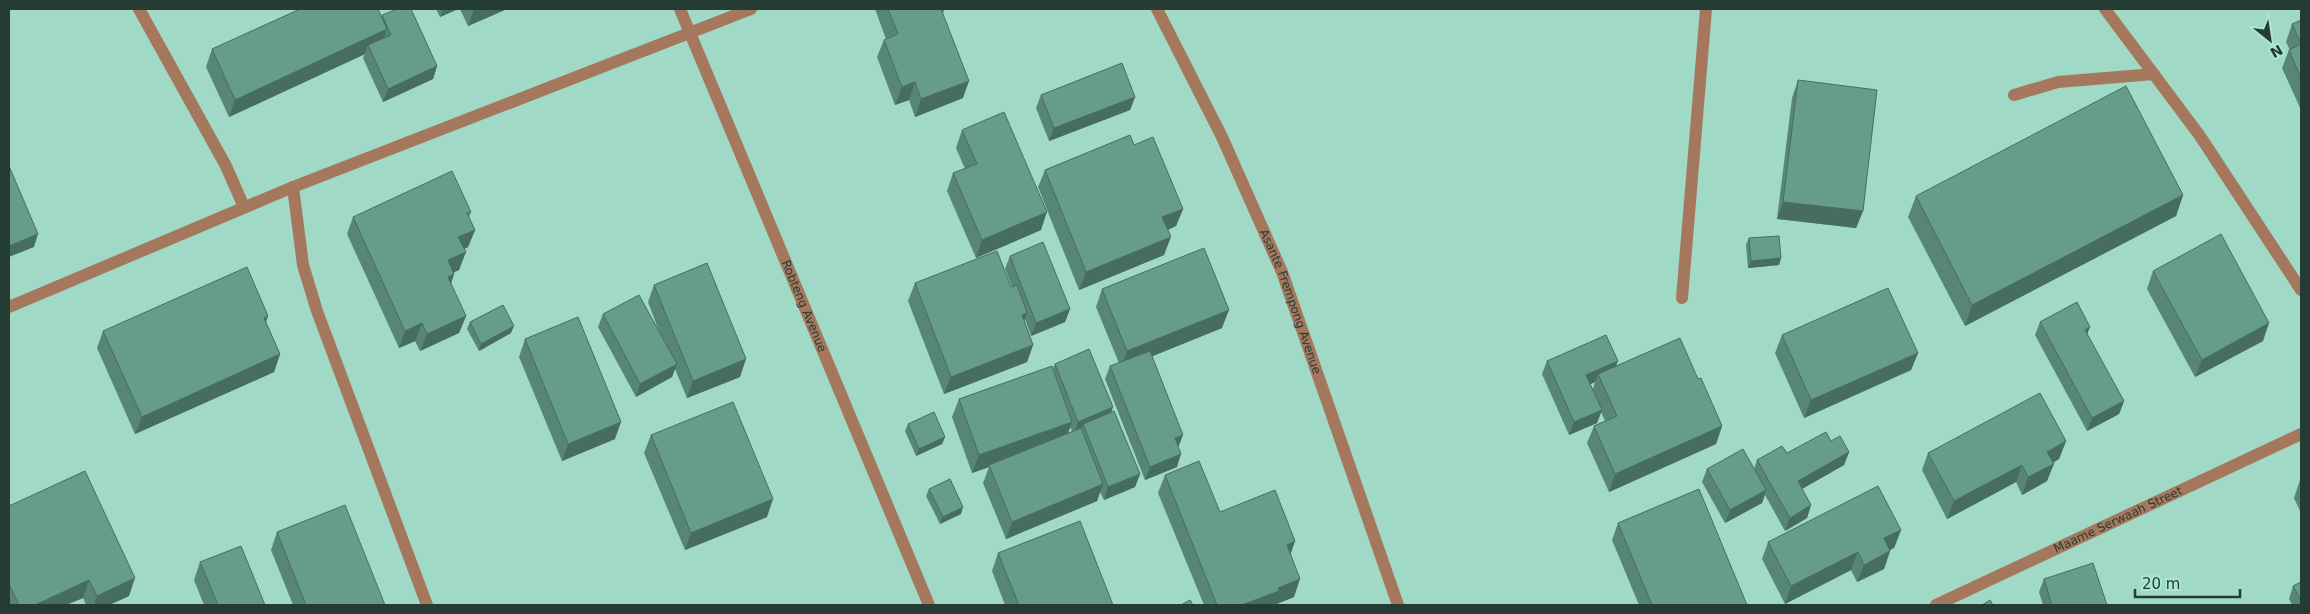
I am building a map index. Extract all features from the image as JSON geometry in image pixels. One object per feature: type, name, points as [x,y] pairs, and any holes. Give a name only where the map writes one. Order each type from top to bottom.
[{"type":"street","points":[[138,9],[226,166],[244,207]]},
{"type":"street","name":"Robteng Avenue","points":[[680,9],[929,605]]},
{"type":"street","points":[[9,307],[292,187],[751,9]]},
{"type":"street","name":"Asante Frempong Avenue","points":[[1157,9],[1226,145],[1282,272],[1398,605]]},
{"type":"street","points":[[1682,298],[1706,9]]},
{"type":"street","points":[[2106,9],[2200,136],[2301,290]]},
{"type":"street","points":[[2014,96],[2058,82],[2154,74]]},
{"type":"street","points":[[292,187],[303,265],[317,311],[427,605]]},
{"type":"street","name":"Maame Serwaah Street","points":[[1936,605],[2301,434]]},
{"type":"building","points":[[300,9],[378,9],[387,29],[235,100],[212,49]]},
{"type":"building","points":[[397,9],[411,9],[437,66],[388,89],[368,45],[391,35],[382,15]]},
{"type":"building","points":[[888,9],[941,9],[969,81],[921,99],[915,82],[902,87],[884,40],[898,34]]},
{"type":"building","points":[[2301,20],[2301,43],[2292,24]]},
{"type":"building","points":[[2301,44],[2301,78],[2289,50]]},
{"type":"building","points":[[1122,63],[1135,97],[1054,128],[1041,95]]},
{"type":"building","points":[[1798,80],[1877,90],[1863,211],[1783,202]]},
{"type":"building","points":[[2126,86],[2183,195],[1972,305],[1916,196]]},
{"type":"building","points":[[1004,112],[1047,212],[982,240],[953,173],[977,164],[962,130]]},
{"type":"building","points":[[1130,135],[1134,145],[1153,137],[1183,209],[1162,217],[1171,237],[1086,272],[1045,170]]},
{"type":"building","points":[[9,166],[38,234],[9,246]]},
{"type":"building","points":[[452,171],[471,212],[467,213],[475,230],[458,237],[466,252],[448,260],[454,274],[448,277],[466,316],[427,334],[422,323],[405,331],[353,217]]},
{"type":"building","points":[[2221,234],[2269,323],[2202,360],[2153,271]]},
{"type":"building","points":[[1779,236],[1781,258],[1751,261],[1749,238]]},
{"type":"building","points":[[1043,242],[1070,309],[1036,323],[1010,256]]},
{"type":"building","points":[[1204,248],[1229,310],[1127,351],[1102,289]]},
{"type":"building","points":[[997,251],[1011,287],[1017,285],[1027,313],[1022,315],[1033,345],[951,377],[915,283]]},
{"type":"building","points":[[707,263],[746,359],[693,381],[654,285]]},
{"type":"building","points":[[247,267],[268,316],[264,318],[280,354],[142,417],[103,331]]},
{"type":"building","points":[[1888,288],[1918,353],[1811,400],[1782,335]]},
{"type":"building","points":[[639,295],[677,364],[640,384],[603,314]]},
{"type":"building","points":[[2077,302],[2090,327],[2085,330],[2124,401],[2092,418],[2040,322]]},
{"type":"building","points":[[503,305],[514,326],[481,344],[470,322]]},
{"type":"building","points":[[578,317],[621,422],[568,444],[525,339]]},
{"type":"building","points":[[1606,335],[1618,361],[1586,375],[1602,410],[1574,422],[1547,361]]},
{"type":"building","points":[[1680,338],[1698,379],[1701,378],[1722,426],[1615,474],[1594,426],[1617,416],[1598,374]]},
{"type":"building","points":[[1089,349],[1113,407],[1078,422],[1055,364]]},
{"type":"building","points":[[1150,351],[1183,435],[1175,438],[1181,454],[1150,467],[1110,366]]},
{"type":"building","points":[[1052,366],[1072,422],[979,455],[959,399]]},
{"type":"building","points":[[2040,393],[2066,441],[2047,452],[2054,464],[2028,477],[2022,465],[1954,501],[1928,453]]},
{"type":"building","points":[[733,402],[773,499],[691,533],[651,435]]},
{"type":"building","points":[[1114,411],[1140,474],[1108,487],[1083,424]]},
{"type":"building","points":[[934,412],[945,437],[919,449],[908,424]]},
{"type":"building","points":[[1081,428],[1103,484],[1012,522],[989,465]]},
{"type":"building","points":[[1826,432],[1831,441],[1840,436],[1849,452],[1798,481],[1811,505],[1790,518],[1757,460],[1782,446],[1787,453]]},
{"type":"building","points":[[1743,449],[1766,490],[1730,510],[1707,469]]},
{"type":"building","points":[[1199,461],[1220,512],[1275,490],[1295,541],[1287,545],[1300,579],[1278,588],[1279,591],[1242,605],[1217,605],[1165,475]]},
{"type":"building","points":[[85,471],[135,578],[97,596],[89,580],[35,605],[19,605],[9,584],[9,506]]},
{"type":"building","points":[[950,479],[963,507],[943,517],[929,489]]},
{"type":"building","points":[[1878,486],[1901,530],[1884,538],[1890,551],[1864,565],[1858,552],[1791,586],[1768,542]]},
{"type":"building","points":[[1699,489],[1747,605],[1652,605],[1618,523]]},
{"type":"building","points":[[345,505],[385,605],[306,605],[277,532]]},
{"type":"building","points":[[1080,521],[1113,605],[1019,605],[998,553]]},
{"type":"building","points":[[241,546],[265,605],[218,605],[200,562]]},
{"type":"building","points":[[2093,563],[2107,605],[2052,605],[2044,579]]},
{"type":"building","points":[[2301,582],[2301,601],[2293,586]]},
{"type":"building","points":[[1190,600],[1193,605],[1181,605]]},
{"type":"building","points":[[1990,600],[1993,605],[1982,605]]}]
